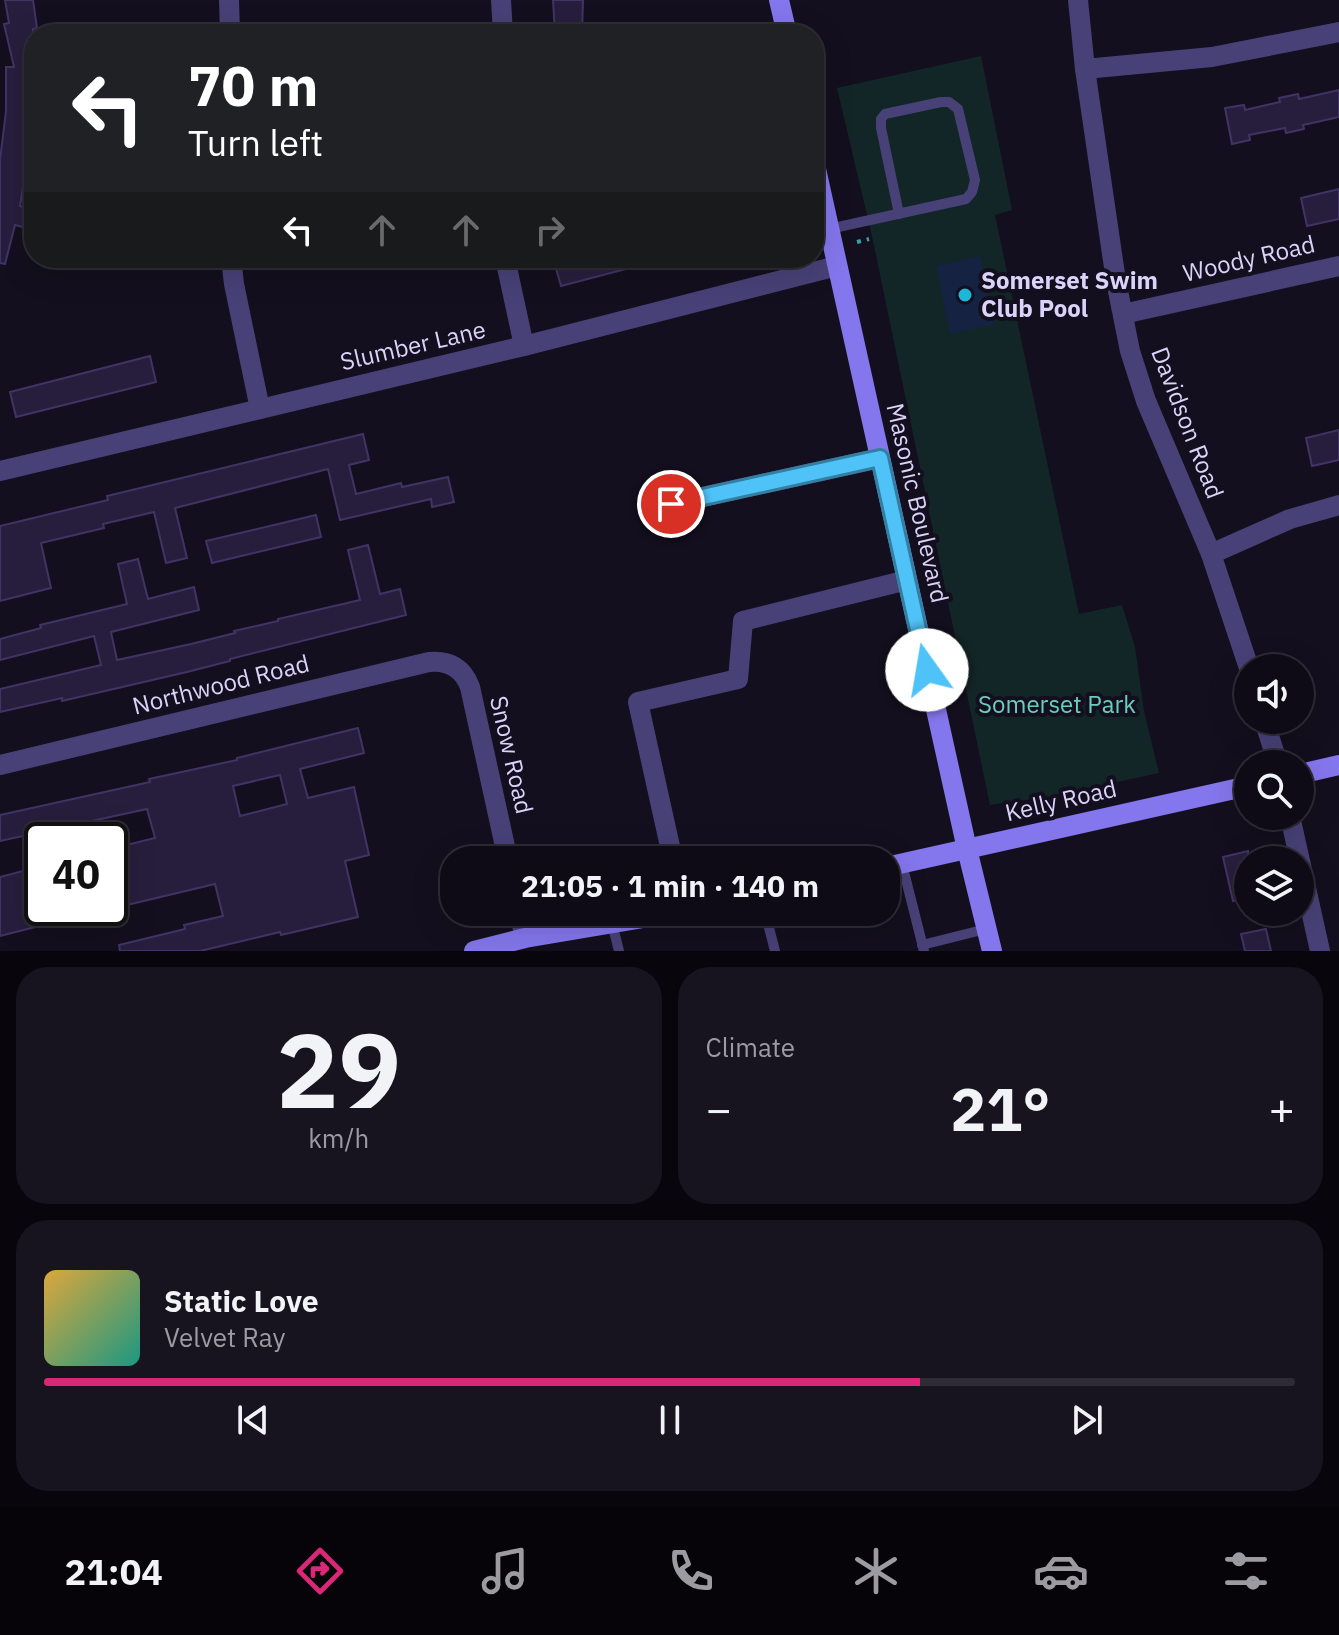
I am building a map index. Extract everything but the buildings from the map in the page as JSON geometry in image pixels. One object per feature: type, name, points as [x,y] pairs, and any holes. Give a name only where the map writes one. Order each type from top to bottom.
[{"type":"street","points":[[229,0],[230,24]]},
{"type":"street","points":[[501,0],[502,24]]},
{"type":"street","points":[[779,0],[785,24]]},
{"type":"street","name":"Davidson Road","points":[[1078,0],[1116,281],[1130,351],[1146,401],[1211,554],[1244,654]]},
{"type":"street","points":[[1085,69],[1212,57],[1339,32]]},
{"type":"street","name":"Masonic Boulevard","points":[[824,206],[992,951]]},
{"type":"street","name":"Slumber Lane","points":[[0,471],[524,346],[837,266]]},
{"type":"street","name":"Woody Road","points":[[1123,314],[1339,266]]},
{"type":"street","points":[[232,268],[260,409]]},
{"type":"street","points":[[507,268],[524,346]]},
{"type":"street","points":[[671,504],[880,458]]},
{"type":"street","points":[[1211,554],[1290,519],[1339,505]]},
{"type":"street","points":[[670,846],[638,702],[738,679],[743,621],[907,580]]},
{"type":"street","name":"Northwood Road","points":[[0,765],[429,662],[439,661],[455,666]]},
{"type":"street","name":"Snow Road","points":[[455,666],[470,687],[505,846]]},
{"type":"street","points":[[1314,771],[1339,765]]},
{"type":"street","name":"Kelly Road","points":[[900,865],[1234,789]]},
{"type":"street","points":[[1293,830],[1320,951]]},
{"type":"street","points":[[522,926],[525,938]]},
{"type":"street","points":[[474,951],[595,926]]},
{"type":"lane","points":[[829,229],[899,214],[966,199],[972,192],[975,180],[958,109],[949,102],[885,114],[881,119],[899,214]]},
{"type":"lane","points":[[900,883],[923,948],[986,929]]},
{"type":"lane","points":[[613,926],[619,951]]},
{"type":"lane","points":[[769,926],[775,951]]},
{"type":"path","points":[[857,242],[869,239]]},
{"type":"green space","name":"Somerset Park","points":[[981,56],[1012,210],[995,215],[1079,614],[1122,605],[1135,647],[1144,711],[1159,773],[1047,797],[990,805],[872,236],[837,88]]},
{"type":"water","name":"Somerset Swim Club Pool","points":[[980,256],[995,324],[950,334],[936,266]]},
{"type":"place","name":"Somerset Swim Club Pool","points":[[965,295]]},
{"type":"route","points":[[671,504],[880,458],[927,670]]}]
